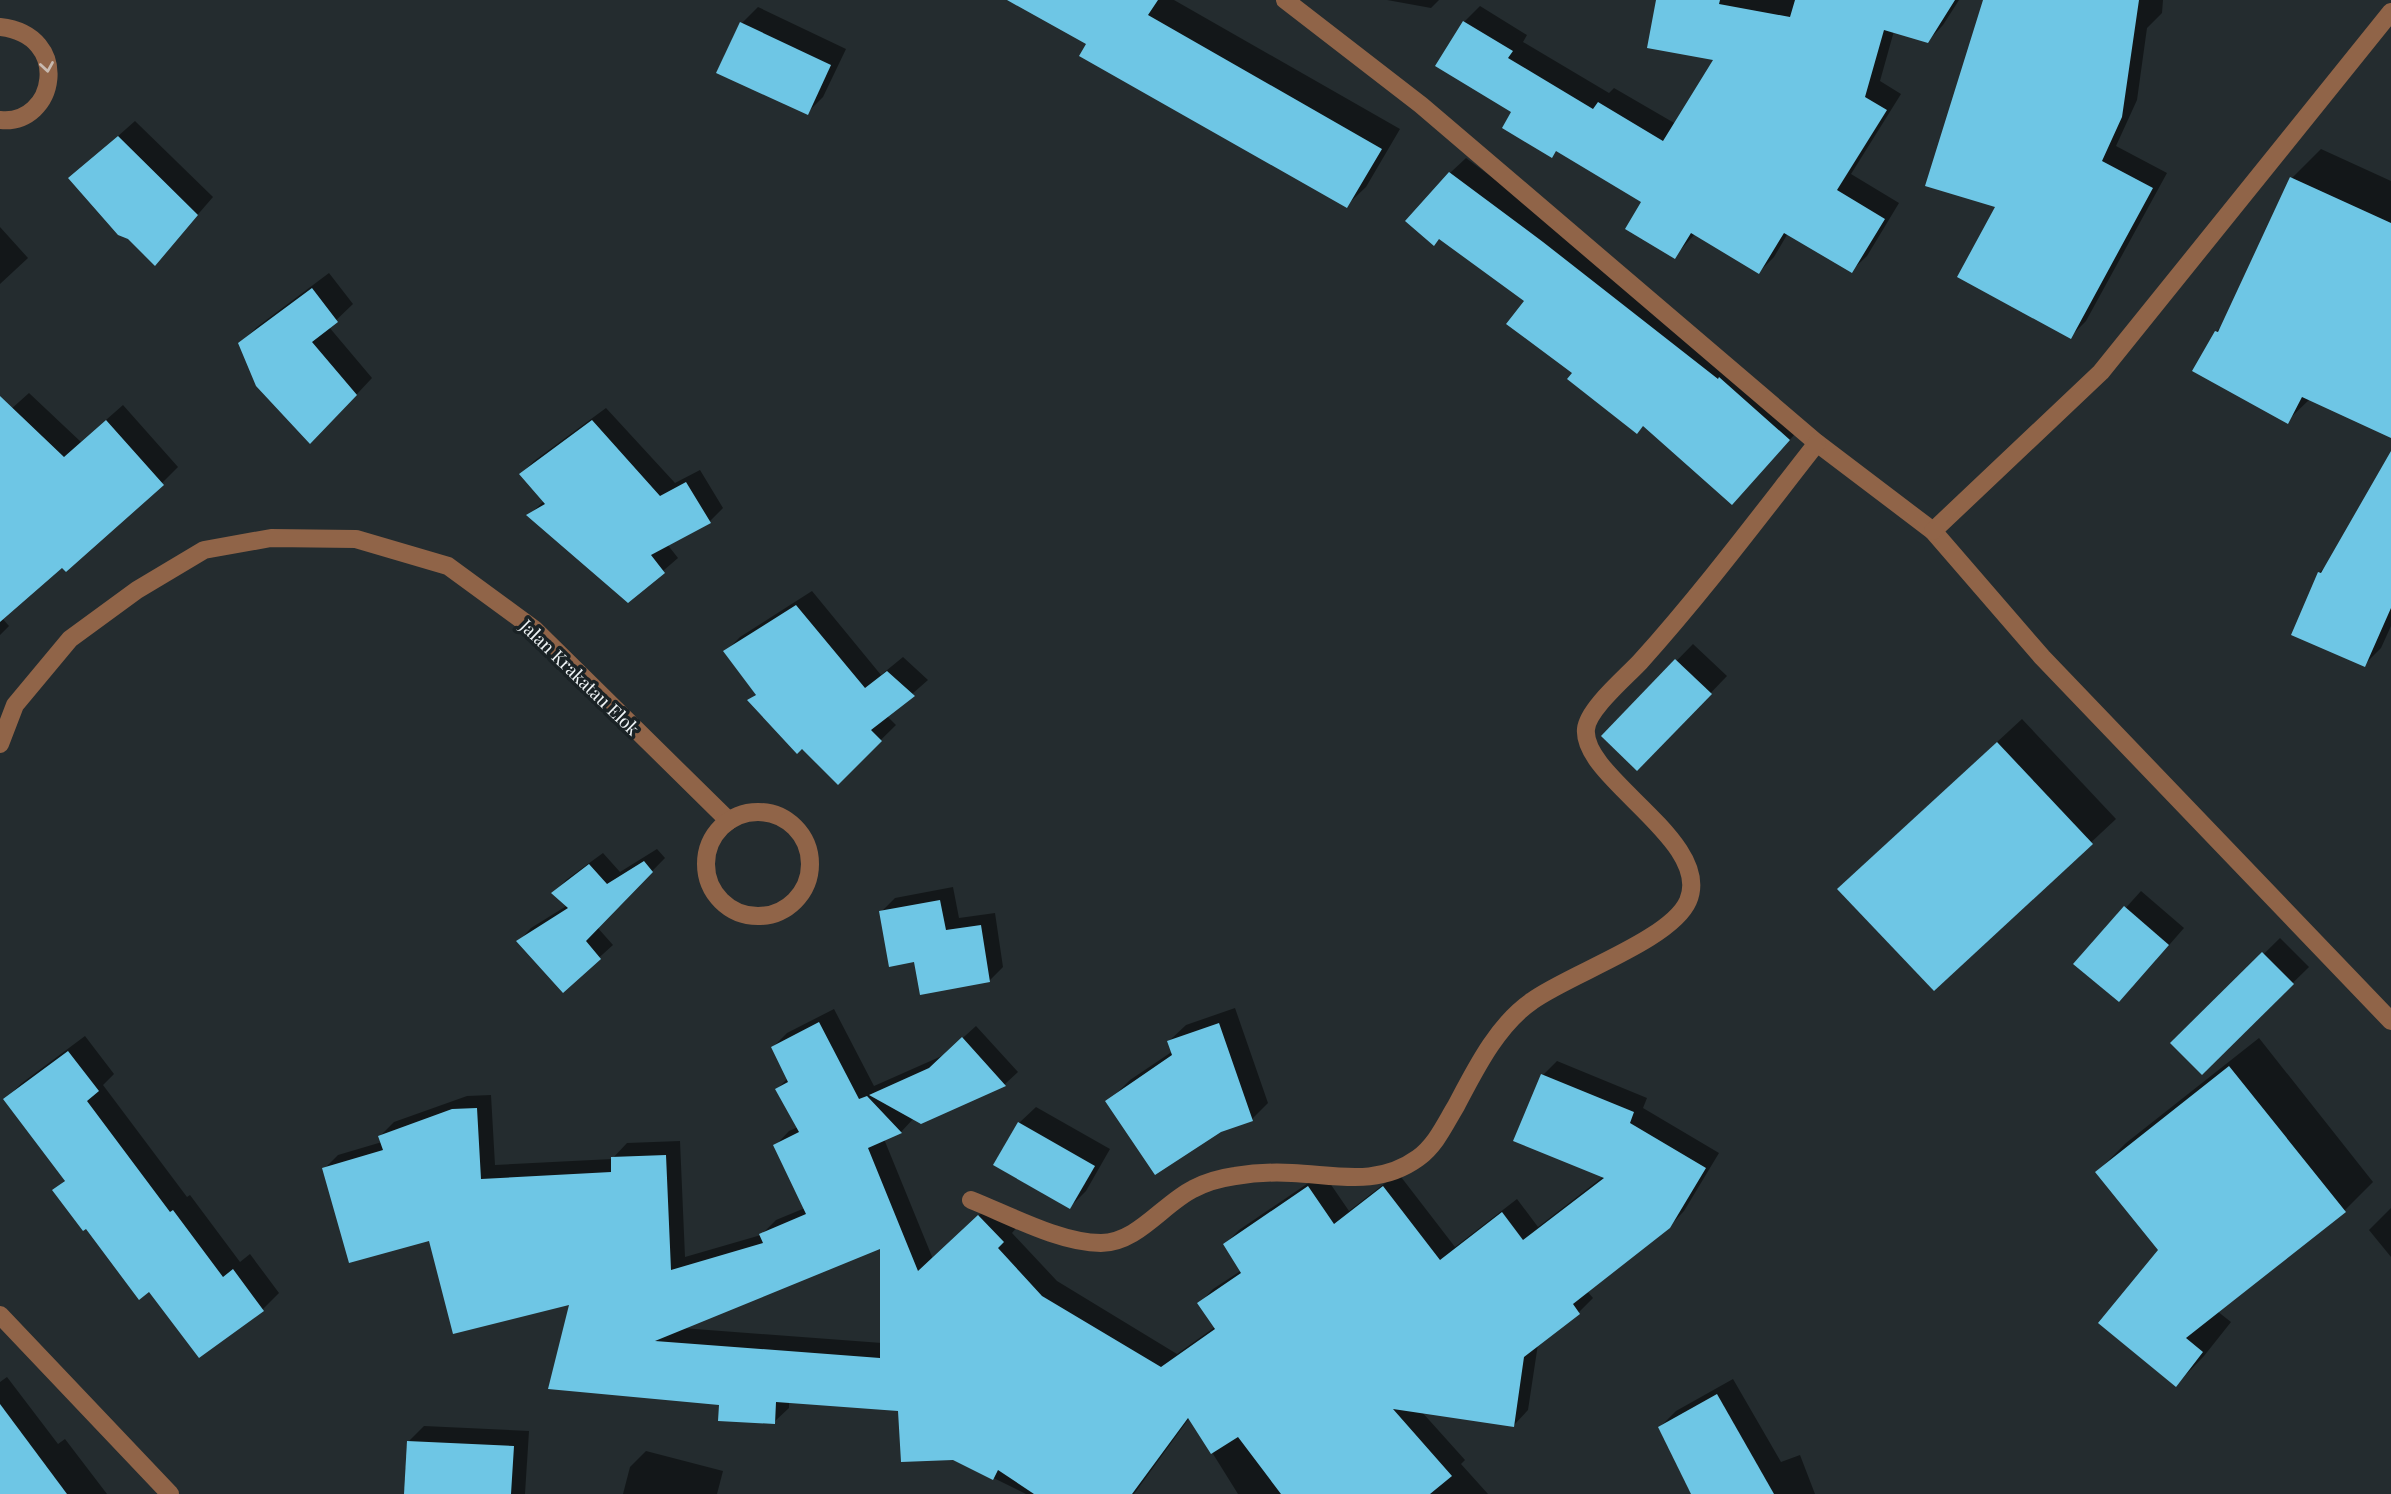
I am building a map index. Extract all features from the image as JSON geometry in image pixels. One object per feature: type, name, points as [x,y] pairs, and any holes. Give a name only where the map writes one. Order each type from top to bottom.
[{"type":"street","points":[[1285,0],[1420,105],[1817,443],[1933,531],[2042,657],[2391,1021]]},
{"type":"street","points":[[1933,531],[2101,372],[2391,12]]},
{"type":"street","points":[[0,27],[27,34],[38,44],[46,57],[49,71],[48,85],[33,110],[20,118],[0,120]]},
{"type":"street","points":[[971,1200],[1053,1233],[1097,1243],[1111,1242],[1141,1226],[1192,1189],[1212,1181],[1234,1176],[1291,1172],[1358,1179],[1393,1171],[1417,1160],[1430,1148],[1505,1027],[1527,1004],[1554,986],[1656,935],[1682,912],[1692,887],[1690,872],[1680,850],[1599,761],[1586,734],[1587,724],[1603,699],[1685,612],[1817,443]]},
{"type":"street","name":"Jalan Krakatau Elok","points":[[0,744],[15,705],[70,639],[137,590],[204,550],[271,538],[356,539],[448,566],[534,629],[729,821]]},
{"type":"street","points":[[770,813],[783,818],[804,838],[809,858],[808,879],[797,897],[781,910],[768,915],[739,912],[727,906],[710,883],[707,856],[711,842],[729,821],[742,814],[770,813]]},
{"type":"street","points":[[0,1315],[170,1494]]},
{"type":"building","points":[[1007,0],[1158,0],[1148,15],[1382,149],[1347,208],[1079,56],[1086,44]]},
{"type":"building","points":[[1656,0],[1720,0],[1719,4],[1790,17],[1795,0],[1955,0],[1928,43],[1884,30],[1865,97],[1887,110],[1837,190],[1885,219],[1852,273],[1784,233],[1759,274],[1691,233],[1675,259],[1625,229],[1641,202],[1556,151],[1552,158],[1502,128],[1511,112],[1435,66],[1463,21],[1513,51],[1508,58],[1593,109],[1598,102],[1663,141],[1713,60],[1647,48]]},
{"type":"building","points":[[1983,0],[2139,0],[2122,117],[2102,161],[2153,188],[2071,339],[1957,277],[1995,207],[1925,186]]},
{"type":"building","points":[[740,22],[831,65],[808,115],[716,73]]},
{"type":"building","points":[[118,136],[198,215],[155,266],[128,239],[118,235],[68,178]]},
{"type":"building","points":[[1449,172],[1718,379],[1719,377],[1790,440],[1732,505],[1643,426],[1637,434],[1567,379],[1572,373],[1506,324],[1524,301],[1439,239],[1434,246],[1405,221]]},
{"type":"building","points":[[2290,177],[2391,223],[2391,438],[2302,397],[2288,424],[2192,371],[2215,331],[2218,332]]},
{"type":"building","points":[[312,288],[338,322],[312,342],[357,395],[310,444],[256,386],[238,343]]},
{"type":"building","points":[[0,396],[64,457],[106,420],[164,485],[66,572],[62,568],[0,622]]},
{"type":"building","points":[[592,420],[660,496],[686,482],[711,523],[651,555],[665,573],[628,603],[526,515],[545,504],[519,474]]},
{"type":"building","points":[[2391,451],[2391,608],[2365,667],[2291,635],[2318,572],[2321,573]]},
{"type":"building","points":[[796,605],[865,688],[887,671],[915,696],[871,730],[882,741],[838,785],[802,749],[797,754],[747,700],[756,695],[723,651]]},
{"type":"building","points":[[1675,659],[1712,694],[1637,771],[1601,736]]},
{"type":"building","points":[[1997,742],[2093,844],[1934,991],[1837,889]]},
{"type":"building","points":[[644,861],[653,872],[586,941],[601,959],[563,993],[516,941],[568,908],[551,893],[589,864],[607,884]]},
{"type":"building","points":[[940,900],[946,930],[981,925],[990,982],[920,995],[914,962],[889,967],[879,911]]},
{"type":"building","points":[[2124,906],[2169,945],[2119,1002],[2073,964]]},
{"type":"building","points":[[2262,952],[2294,984],[2202,1075],[2170,1043]]},
{"type":"building","points":[[819,1022],[859,1099],[867,1096],[902,1133],[868,1148],[918,1271],[978,1215],[1004,1242],[998,1248],[1042,1296],[1161,1367],[1215,1329],[1197,1303],[1241,1273],[1223,1244],[1308,1186],[1334,1224],[1383,1186],[1440,1260],[1502,1212],[1523,1240],[1604,1178],[1513,1141],[1541,1074],[1634,1112],[1630,1123],[1706,1168],[1670,1228],[1573,1304],[1580,1314],[1524,1357],[1514,1427],[1393,1409],[1452,1476],[1430,1494],[1281,1494],[1238,1437],[1211,1454],[1188,1418],[1132,1494],[1034,1494],[998,1470],[993,1480],[953,1460],[901,1462],[898,1411],[776,1402],[775,1424],[718,1421],[719,1405],[548,1389],[569,1305],[453,1334],[429,1241],[349,1263],[322,1168],[383,1150],[378,1136],[452,1109],[477,1108],[481,1179],[611,1172],[611,1157],[666,1155],[671,1270],[763,1243],[759,1234],[806,1214],[773,1145],[799,1132],[775,1089],[788,1082],[771,1047]],"holes":[[[880,1249],[880,1358],[655,1341]]]},
{"type":"building","points":[[1219,1023],[1253,1121],[1221,1132],[1155,1175],[1105,1101],[1172,1055],[1167,1041]]},
{"type":"building","points":[[962,1037],[1006,1086],[921,1124],[869,1095],[929,1068]]},
{"type":"building","points":[[68,1051],[99,1091],[87,1101],[170,1212],[173,1210],[223,1277],[233,1269],[264,1311],[199,1358],[149,1292],[139,1300],[86,1229],[83,1231],[52,1190],[65,1181],[3,1099]]},
{"type":"building","points":[[2229,1066],[2346,1212],[2186,1338],[2203,1352],[2176,1387],[2098,1323],[2158,1250],[2095,1172]]},
{"type":"building","points":[[1018,1122],[1095,1166],[1070,1209],[993,1165]]},
{"type":"building","points":[[1717,1394],[1774,1494],[1691,1494],[1658,1427]]},
{"type":"building","points":[[0,1404],[67,1494],[0,1494]]},
{"type":"building","points":[[407,1441],[514,1446],[511,1494],[404,1494]]}]
